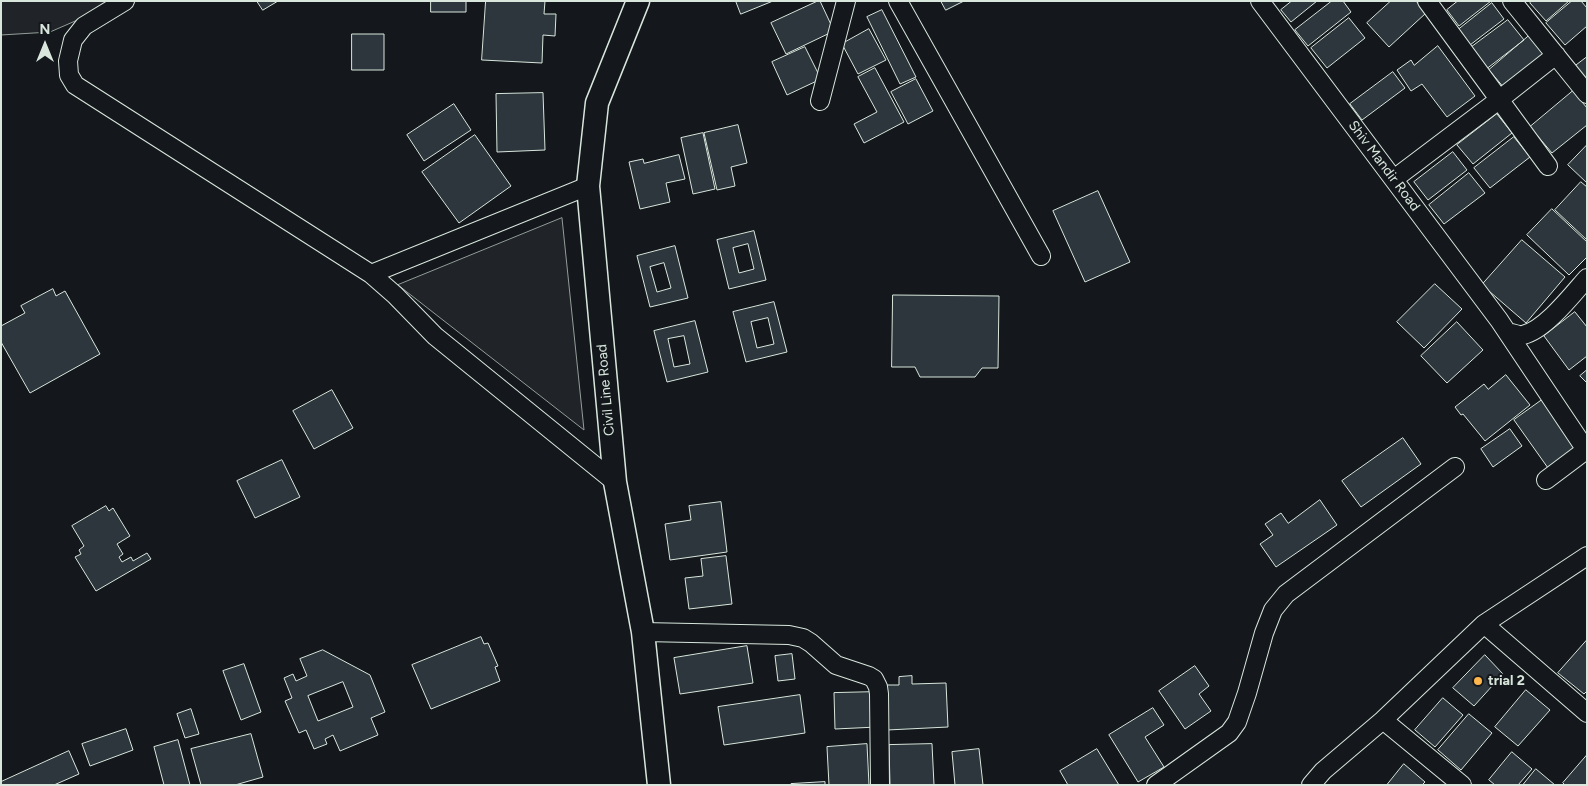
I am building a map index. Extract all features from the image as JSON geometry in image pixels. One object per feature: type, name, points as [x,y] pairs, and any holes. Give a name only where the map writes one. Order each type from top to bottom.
[{"type":"street","points":[[125,1],[84,26],[72,40],[68,61],[68,75],[74,85],[371,274],[395,294],[435,336],[615,482]]},
{"type":"street","name":"Civil Line Road","points":[[638,1],[597,103],[588,186],[615,482],[643,632],[658,785]]},
{"type":"street","points":[[820,101],[846,1]]},
{"type":"street","points":[[898,1],[1041,256]]},
{"type":"street","name":"Shiv Mandir Road","points":[[1260,1],[1508,332],[1586,449]]},
{"type":"street","points":[[1427,1],[1548,166]]},
{"type":"street","points":[[1512,1],[1587,94]]},
{"type":"street","points":[[1394,179],[1500,100],[1556,54]]},
{"type":"street","points":[[371,274],[588,186]]},
{"type":"street","points":[[1508,332],[1521,336],[1535,330],[1559,309],[1587,278]]},
{"type":"street","points":[[1546,480],[1586,449]]},
{"type":"street","points":[[1156,785],[1228,733],[1236,722],[1273,610],[1286,594],[1456,467]]},
{"type":"street","points":[[1311,785],[1323,771],[1383,720],[1484,624],[1586,558]]},
{"type":"street","points":[[1484,624],[1587,713]]},
{"type":"street","points":[[643,632],[790,635],[803,638],[811,643],[836,665],[874,679],[878,686],[879,694],[880,785]]},
{"type":"street","points":[[1383,720],[1462,785]]},
{"type":"shaded area","points":[[1,1],[121,1],[50,32],[1,35]]},
{"type":"shaded area","points":[[562,218],[584,430],[398,285]]},
{"type":"building","points":[[257,1],[278,1],[263,10]]},
{"type":"building","points":[[431,1],[466,1],[466,12],[431,12]]},
{"type":"building","points":[[486,1],[545,1],[544,14],[556,14],[555,36],[543,35],[542,63],[482,60]]},
{"type":"building","points":[[736,1],[773,1],[741,14]]},
{"type":"building","points":[[820,1],[834,31],[786,54],[771,23]]},
{"type":"building","points":[[941,1],[964,1],[946,10]]},
{"type":"building","points":[[1292,1],[1317,1],[1291,22],[1281,10]]},
{"type":"building","points":[[1332,1],[1343,1],[1351,12],[1308,46],[1295,30]]},
{"type":"building","points":[[1391,1],[1416,1],[1426,13],[1389,47],[1367,23]]},
{"type":"building","points":[[1458,1],[1491,1],[1459,26],[1447,10]]},
{"type":"building","points":[[1532,1],[1569,1],[1546,21],[1530,3]]},
{"type":"building","points":[[1572,1],[1581,1],[1587,8],[1587,26],[1565,45],[1546,23]]},
{"type":"building","points":[[1492,3],[1504,19],[1470,45],[1458,30]]},
{"type":"building","points":[[882,10],[916,77],[900,84],[867,17]]},
{"type":"building","points":[[1349,18],[1365,38],[1327,68],[1311,48]]},
{"type":"building","points":[[1508,20],[1524,40],[1485,70],[1469,49]]},
{"type":"building","points":[[869,29],[886,60],[858,74],[842,44]]},
{"type":"building","points":[[352,34],[384,34],[384,70],[352,70]]},
{"type":"building","points":[[1530,35],[1546,54],[1505,89],[1489,70]]},
{"type":"building","points":[[1438,46],[1475,96],[1447,117],[1422,84],[1411,91],[1397,70],[1411,60],[1414,65]]},
{"type":"building","points":[[805,47],[821,79],[787,95],[772,62]]},
{"type":"building","points":[[1587,57],[1587,91],[1570,70]]},
{"type":"building","points":[[875,68],[904,122],[864,143],[854,124],[877,112],[858,77]]},
{"type":"building","points":[[1393,72],[1405,88],[1362,120],[1350,104]]},
{"type":"building","points":[[916,79],[933,111],[908,124],[891,92]]},
{"type":"building","points":[[1573,91],[1587,108],[1587,125],[1552,153],[1530,127]]},
{"type":"building","points":[[543,93],[545,150],[497,152],[496,94]]},
{"type":"building","points":[[454,104],[471,130],[424,161],[407,135]]},
{"type":"building","points":[[1497,114],[1512,133],[1473,164],[1457,145]]},
{"type":"building","points":[[738,125],[747,163],[731,167],[735,186],[717,190],[704,133]]},
{"type":"building","points":[[703,133],[715,189],[693,194],[681,138]]},
{"type":"building","points":[[475,135],[511,186],[459,223],[422,172]]},
{"type":"building","points":[[1514,137],[1530,157],[1490,188],[1474,168]]},
{"type":"building","points":[[1587,145],[1587,183],[1568,165]]},
{"type":"building","points":[[1453,152],[1467,170],[1428,200],[1414,182]]},
{"type":"building","points":[[679,155],[685,179],[666,183],[670,202],[640,209],[629,162],[643,159],[644,163]]},
{"type":"building","points":[[1469,173],[1485,193],[1444,224],[1429,205]]},
{"type":"building","points":[[1581,182],[1587,187],[1587,240],[1555,210]]},
{"type":"building","points":[[1098,191],[1130,262],[1085,282],[1053,211]]},
{"type":"building","points":[[1552,209],[1587,242],[1587,257],[1569,275],[1527,235]]},
{"type":"building","points":[[754,231],[766,280],[729,289],[717,240]],"holes":[[[748,244],[754,269],[739,273],[733,248]]]},
{"type":"building","points":[[1522,240],[1565,277],[1526,323],[1482,285]]},
{"type":"building","points":[[675,246],[688,298],[650,307],[637,256]],"holes":[[[664,263],[671,288],[657,292],[650,267]]]},
{"type":"building","points":[[1435,284],[1462,309],[1424,348],[1397,322]]},
{"type":"building","points":[[53,289],[56,296],[65,291],[100,354],[30,393],[1,342],[1,326],[25,313],[21,306]]},
{"type":"building","points":[[893,295],[999,296],[998,368],[982,368],[975,377],[920,377],[915,367],[892,367]]},
{"type":"building","points":[[774,302],[787,352],[746,362],[733,312]],"holes":[[[768,318],[774,344],[757,348],[751,322]]]},
{"type":"building","points":[[1575,312],[1587,327],[1587,356],[1569,370],[1544,336]]},
{"type":"building","points":[[695,321],[708,372],[667,382],[654,331]],"holes":[[[684,336],[690,364],[674,367],[668,339]]]},
{"type":"building","points":[[1457,322],[1483,350],[1447,383],[1421,356]]},
{"type":"building","points":[[1587,370],[1587,383],[1580,376]]},
{"type":"building","points":[[1506,375],[1530,405],[1485,441],[1455,407],[1484,384],[1488,389]]},
{"type":"building","points":[[332,390],[353,428],[314,449],[293,411]]},
{"type":"building","points":[[1542,400],[1576,447],[1548,468],[1514,420]]},
{"type":"building","points":[[1510,429],[1522,446],[1493,467],[1481,449]]},
{"type":"building","points":[[1403,438],[1421,464],[1361,507],[1342,481]]},
{"type":"building","points":[[282,460],[300,497],[255,518],[237,481]]},
{"type":"building","points":[[1320,500],[1337,525],[1276,567],[1260,544],[1273,535],[1265,524],[1281,513],[1288,523]]},
{"type":"building","points":[[721,502],[727,552],[670,560],[665,524],[691,520],[689,506]]},
{"type":"building","points":[[106,506],[109,511],[113,508],[130,536],[117,544],[123,554],[119,557],[122,562],[131,557],[133,561],[147,553],[151,559],[96,591],[75,557],[81,554],[79,550],[84,546],[72,526]]},
{"type":"building","points":[[726,556],[732,604],[689,609],[685,578],[703,576],[701,559]]},
{"type":"building","points":[[481,637],[484,644],[488,643],[498,666],[495,667],[500,681],[431,709],[412,665]]},
{"type":"building","points":[[1587,640],[1587,691],[1584,694],[1558,673]]},
{"type":"building","points":[[747,646],[753,683],[680,694],[674,658]]},
{"type":"building","points":[[323,650],[370,675],[385,712],[371,718],[378,735],[340,751],[333,735],[325,739],[327,744],[314,749],[306,730],[299,733],[285,701],[292,698],[284,678],[293,674],[296,681],[307,676],[300,659]],"holes":[[[343,682],[353,707],[318,721],[308,696]]]},
{"type":"building","points":[[792,654],[795,679],[778,681],[775,656]]},
{"type":"building","name":"trial 2","points":[[1485,655],[1503,674],[1474,706],[1453,688]]},
{"type":"building","points":[[244,664],[261,712],[241,720],[223,671]]},
{"type":"building","points":[[1195,666],[1209,686],[1199,694],[1211,711],[1185,729],[1159,691]]},
{"type":"building","points":[[912,676],[912,684],[946,683],[948,727],[887,730],[885,685],[899,685],[899,677]]},
{"type":"building","points":[[1526,690],[1550,710],[1518,746],[1495,727]]},
{"type":"building","points":[[876,692],[877,727],[835,729],[834,693]]},
{"type":"building","points":[[800,695],[805,733],[724,745],[718,707]]},
{"type":"building","points":[[1443,698],[1463,715],[1435,747],[1415,730]]},
{"type":"building","points":[[1153,708],[1164,725],[1145,737],[1164,767],[1138,782],[1109,735]]},
{"type":"building","points":[[191,709],[199,734],[185,738],[177,714]]},
{"type":"building","points":[[1469,714],[1492,733],[1461,770],[1438,750]]},
{"type":"building","points":[[126,729],[133,750],[90,766],[82,744]]},
{"type":"building","points":[[251,734],[263,777],[235,785],[201,785],[191,749]]},
{"type":"building","points":[[178,740],[190,785],[164,785],[154,747]]},
{"type":"building","points":[[867,744],[869,785],[829,785],[827,747]]},
{"type":"building","points":[[932,744],[934,785],[890,785],[889,745]]},
{"type":"building","points":[[979,749],[983,785],[955,785],[952,752]]},
{"type":"building","points":[[1097,749],[1119,785],[1068,785],[1060,771]]},
{"type":"building","points":[[69,751],[79,774],[54,785],[1,785],[1,782]]},
{"type":"building","points":[[1512,752],[1532,769],[1518,785],[1495,785],[1489,780]]},
{"type":"building","points":[[1587,755],[1587,785],[1565,785],[1563,783]]},
{"type":"building","points":[[1404,764],[1425,782],[1422,785],[1387,785]]},
{"type":"building","points":[[1536,769],[1555,785],[1523,785]]},
{"type":"building","points":[[825,782],[825,785],[791,785],[791,784]]},
{"type":"place","name":"trial 2","points":[[1478,681]]}]
